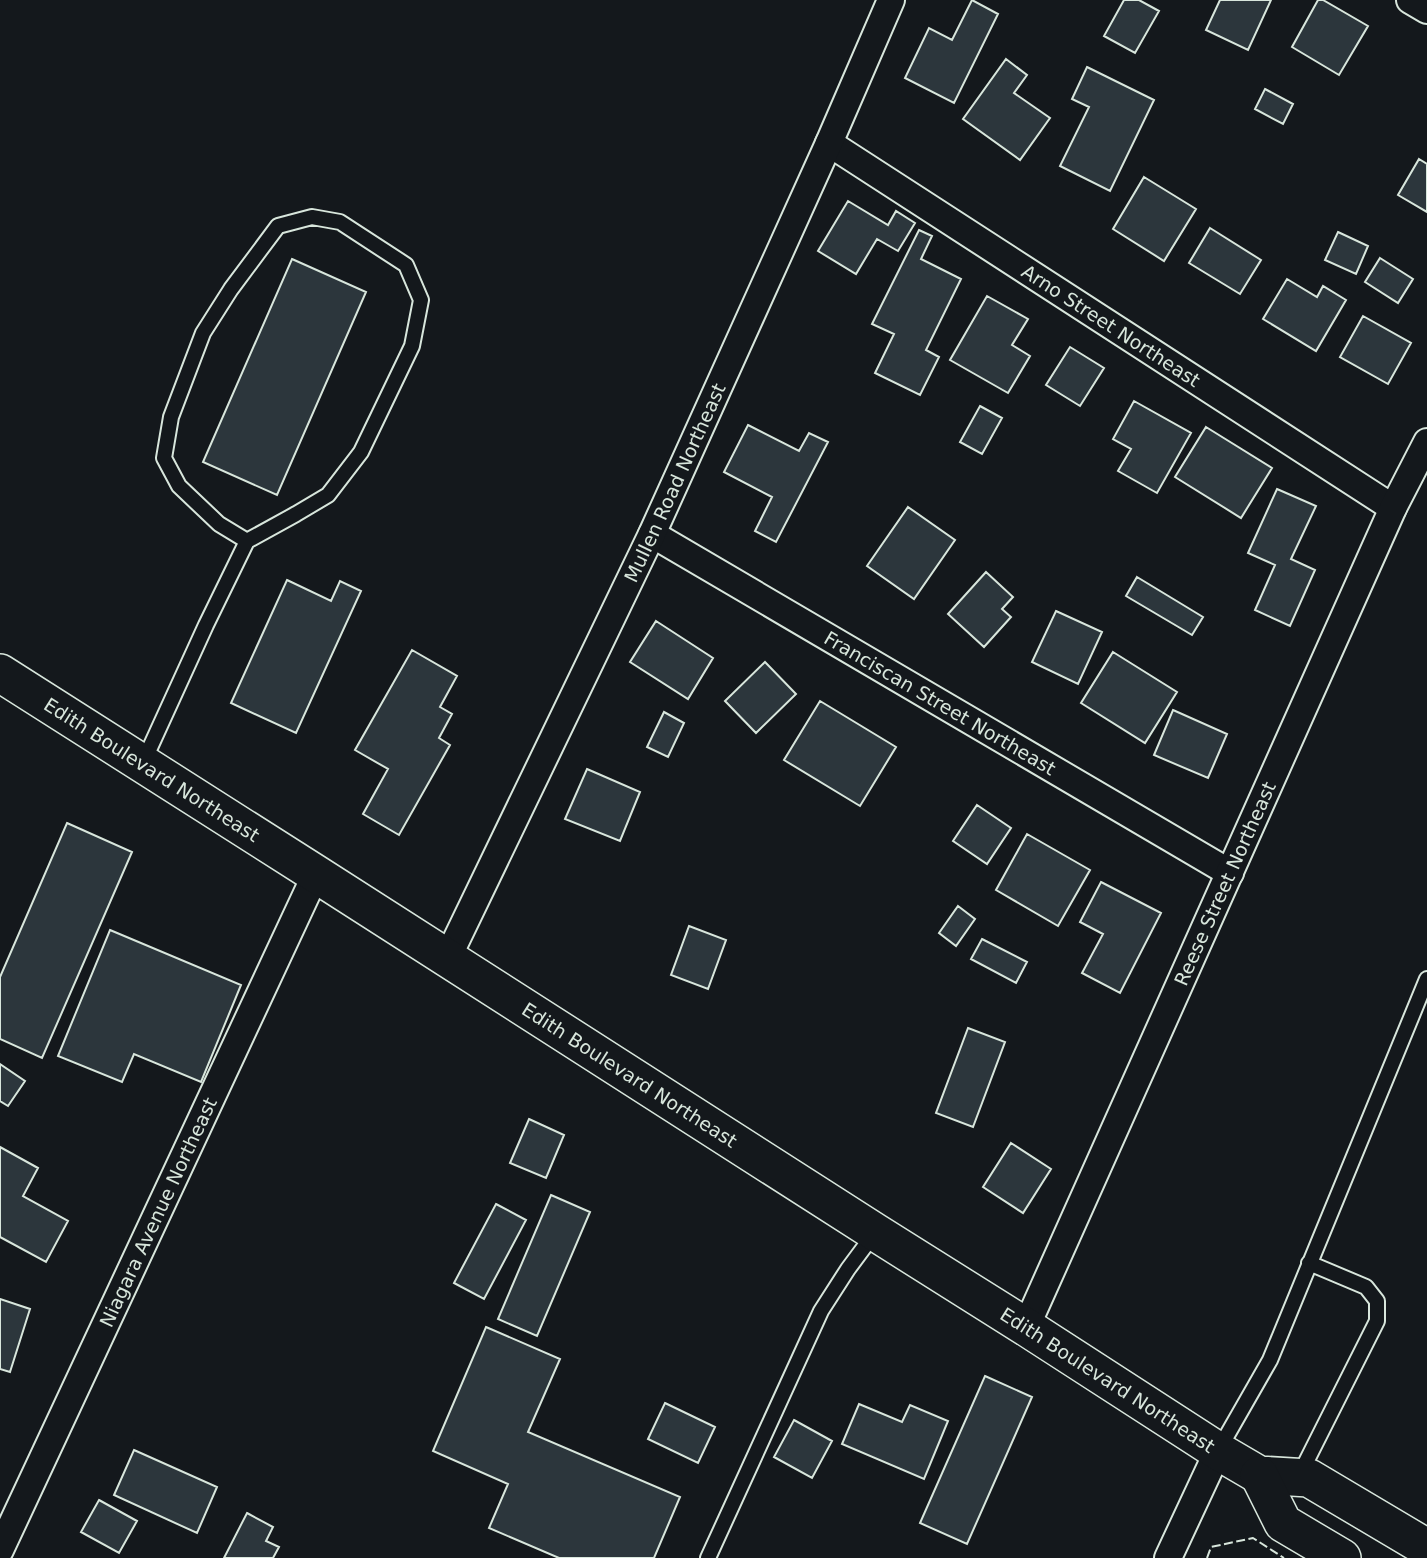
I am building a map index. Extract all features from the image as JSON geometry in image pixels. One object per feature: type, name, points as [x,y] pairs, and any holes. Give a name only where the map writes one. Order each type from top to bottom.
[{"type":"street","name":"Mullen Road Northeast","points":[[447,959],[652,534],[891,0]]},
{"type":"street","points":[[1410,0],[1427,10]]},
{"type":"street","name":"Arno Street Northeast","points":[[829,143],[1393,508]]},
{"type":"street","name":"Reese Street Northeast","points":[[1026,1327],[1393,508],[1427,442]]},
{"type":"street","name":"Franciscan Street Northeast","points":[[652,534],[1230,873]]},
{"type":"street","name":"Edith Boulevard Northeast","points":[[0,673],[1218,1451],[1259,1475],[1310,1478],[1427,1548]]},
{"type":"street","name":"Niagara Avenue Northeast","points":[[0,1550],[316,874]]},
{"type":"street","points":[[1168,1558],[1218,1451]]},
{"type":"street","points":[[1259,1475],[1283,1522],[1342,1558]]},
{"type":"lane","points":[[142,764],[247,541],[328,495],[361,452],[412,346],[421,300],[406,265],[340,222],[312,217],[278,226],[231,289],[203,333],[171,417],[164,458],[179,486],[219,524],[247,541]]},
{"type":"lane","points":[[1218,1451],[1270,1360],[1427,979]]},
{"type":"lane","points":[[708,1558],[821,1311],[875,1232]]},
{"type":"lane","points":[[1298,1477],[1377,1321],[1377,1301],[1366,1287],[1309,1263]]},
{"type":"building","points":[[972,0],[998,14],[954,103],[905,78],[929,28],[952,40]]},
{"type":"building","points":[[1124,0],[1139,0],[1159,11],[1135,53],[1104,36]]},
{"type":"building","points":[[1220,0],[1271,0],[1248,50],[1206,30]]},
{"type":"building","points":[[1318,0],[1323,0],[1368,26],[1339,75],[1292,47]]},
{"type":"building","points":[[1006,59],[1027,75],[1014,93],[1050,118],[1020,160],[963,119]]},
{"type":"building","points":[[1087,67],[1154,100],[1110,191],[1060,166],[1089,107],[1072,99]]},
{"type":"building","points":[[1265,89],[1293,104],[1283,124],[1255,109]]},
{"type":"building","points":[[1419,159],[1427,164],[1427,212],[1398,195]]},
{"type":"building","points":[[1144,177],[1196,209],[1164,261],[1113,229]]},
{"type":"building","points":[[848,201],[888,225],[896,211],[915,223],[898,251],[877,239],[856,274],[818,251]]},
{"type":"building","points":[[1210,228],[1261,260],[1240,294],[1189,263]]},
{"type":"building","points":[[919,230],[932,236],[921,259],[961,279],[926,350],[939,357],[920,395],[875,373],[894,334],[872,324]]},
{"type":"building","points":[[1338,232],[1368,246],[1356,274],[1325,260]]},
{"type":"building","points":[[1380,258],[1413,279],[1398,303],[1365,282]]},
{"type":"building","points":[[292,259],[366,292],[277,495],[203,462]]},
{"type":"building","points":[[1287,279],[1317,297],[1323,286],[1346,300],[1316,351],[1263,319]]},
{"type":"building","points":[[987,296],[1028,319],[1012,345],[1030,356],[1008,393],[950,360]]},
{"type":"building","points":[[1363,316],[1411,343],[1388,384],[1340,357]]},
{"type":"building","points":[[1070,347],[1104,368],[1080,406],[1046,385]]},
{"type":"building","points":[[1134,401],[1191,433],[1157,493],[1118,471],[1131,449],[1113,439]]},
{"type":"building","points":[[980,406],[1002,418],[982,454],[960,442]]},
{"type":"building","points":[[748,425],[799,451],[809,433],[828,442],[776,542],[755,531],[772,497],[724,472]]},
{"type":"building","points":[[1206,427],[1272,468],[1241,518],[1175,477]]},
{"type":"building","points":[[1277,489],[1316,506],[1291,559],[1315,570],[1290,626],[1255,610],[1275,565],[1248,553]]},
{"type":"building","points":[[908,507],[955,540],[914,599],[867,566]]},
{"type":"building","points":[[986,572],[1013,597],[1002,609],[1011,617],[984,647],[948,614]]},
{"type":"building","points":[[1137,577],[1203,617],[1192,635],[1126,596]]},
{"type":"building","points":[[287,580],[331,601],[340,581],[361,591],[296,733],[231,703]]},
{"type":"building","points":[[1056,611],[1102,632],[1078,684],[1032,662]]},
{"type":"building","points":[[656,621],[713,658],[688,699],[630,662]]},
{"type":"building","points":[[412,650],[457,676],[440,707],[452,714],[439,738],[450,745],[399,835],[363,814],[388,769],[355,750]]},
{"type":"building","points":[[1113,652],[1177,692],[1145,743],[1081,703]]},
{"type":"building","points":[[765,662],[796,694],[756,733],[725,701]]},
{"type":"building","points":[[820,701],[896,747],[860,806],[784,760]]},
{"type":"building","points":[[1173,710],[1227,734],[1208,778],[1154,755]]},
{"type":"building","points":[[664,712],[684,723],[668,757],[647,747]]},
{"type":"building","points":[[587,769],[640,792],[620,841],[565,819]]},
{"type":"building","points":[[977,805],[1011,828],[987,864],[953,841]]},
{"type":"building","points":[[67,823],[132,852],[42,1058],[0,1039],[0,977]]},
{"type":"building","points":[[1027,834],[1090,870],[1058,926],[996,890]]},
{"type":"building","points":[[1101,882],[1161,913],[1120,993],[1082,973],[1103,934],[1080,922]]},
{"type":"building","points":[[958,906],[975,919],[956,946],[939,933]]},
{"type":"building","points":[[689,926],[726,940],[708,989],[671,975]]},
{"type":"building","points":[[110,930],[241,985],[201,1082],[134,1054],[122,1082],[58,1056]]},
{"type":"building","points":[[982,939],[1027,962],[1016,983],[971,959]]},
{"type":"building","points":[[968,1028],[1005,1042],[973,1127],[936,1113]]},
{"type":"building","points":[[0,1064],[25,1081],[8,1106],[0,1101]]},
{"type":"building","points":[[529,1119],[564,1135],[546,1178],[510,1163]]},
{"type":"building","points":[[1011,1143],[1051,1169],[1023,1213],[983,1187]]},
{"type":"building","points":[[0,1147],[38,1168],[23,1196],[68,1221],[46,1262],[0,1237]]},
{"type":"building","points":[[551,1195],[590,1212],[537,1336],[498,1319]]},
{"type":"building","points":[[496,1204],[526,1220],[484,1299],[454,1283]]},
{"type":"building","points":[[0,1299],[30,1309],[10,1372],[0,1369]]},
{"type":"building","points":[[486,1327],[560,1359],[528,1432],[680,1497],[654,1558],[559,1558],[489,1528],[508,1484],[433,1451]]},
{"type":"building","points":[[985,1376],[1032,1397],[967,1544],[920,1523]]},
{"type":"building","points":[[665,1403],[715,1427],[698,1463],[648,1439]]},
{"type":"building","points":[[859,1404],[902,1422],[910,1405],[948,1421],[924,1479],[842,1444]]},
{"type":"building","points":[[794,1420],[832,1441],[812,1478],[774,1457]]},
{"type":"building","points":[[134,1450],[217,1487],[197,1533],[114,1495]]},
{"type":"building","points":[[99,1500],[137,1521],[119,1553],[81,1532]]},
{"type":"building","points":[[247,1513],[273,1527],[266,1541],[279,1547],[273,1558],[224,1558]]},
{"type":"fence","points":[[1207,1558],[1211,1547],[1253,1538],[1284,1558]]}]
